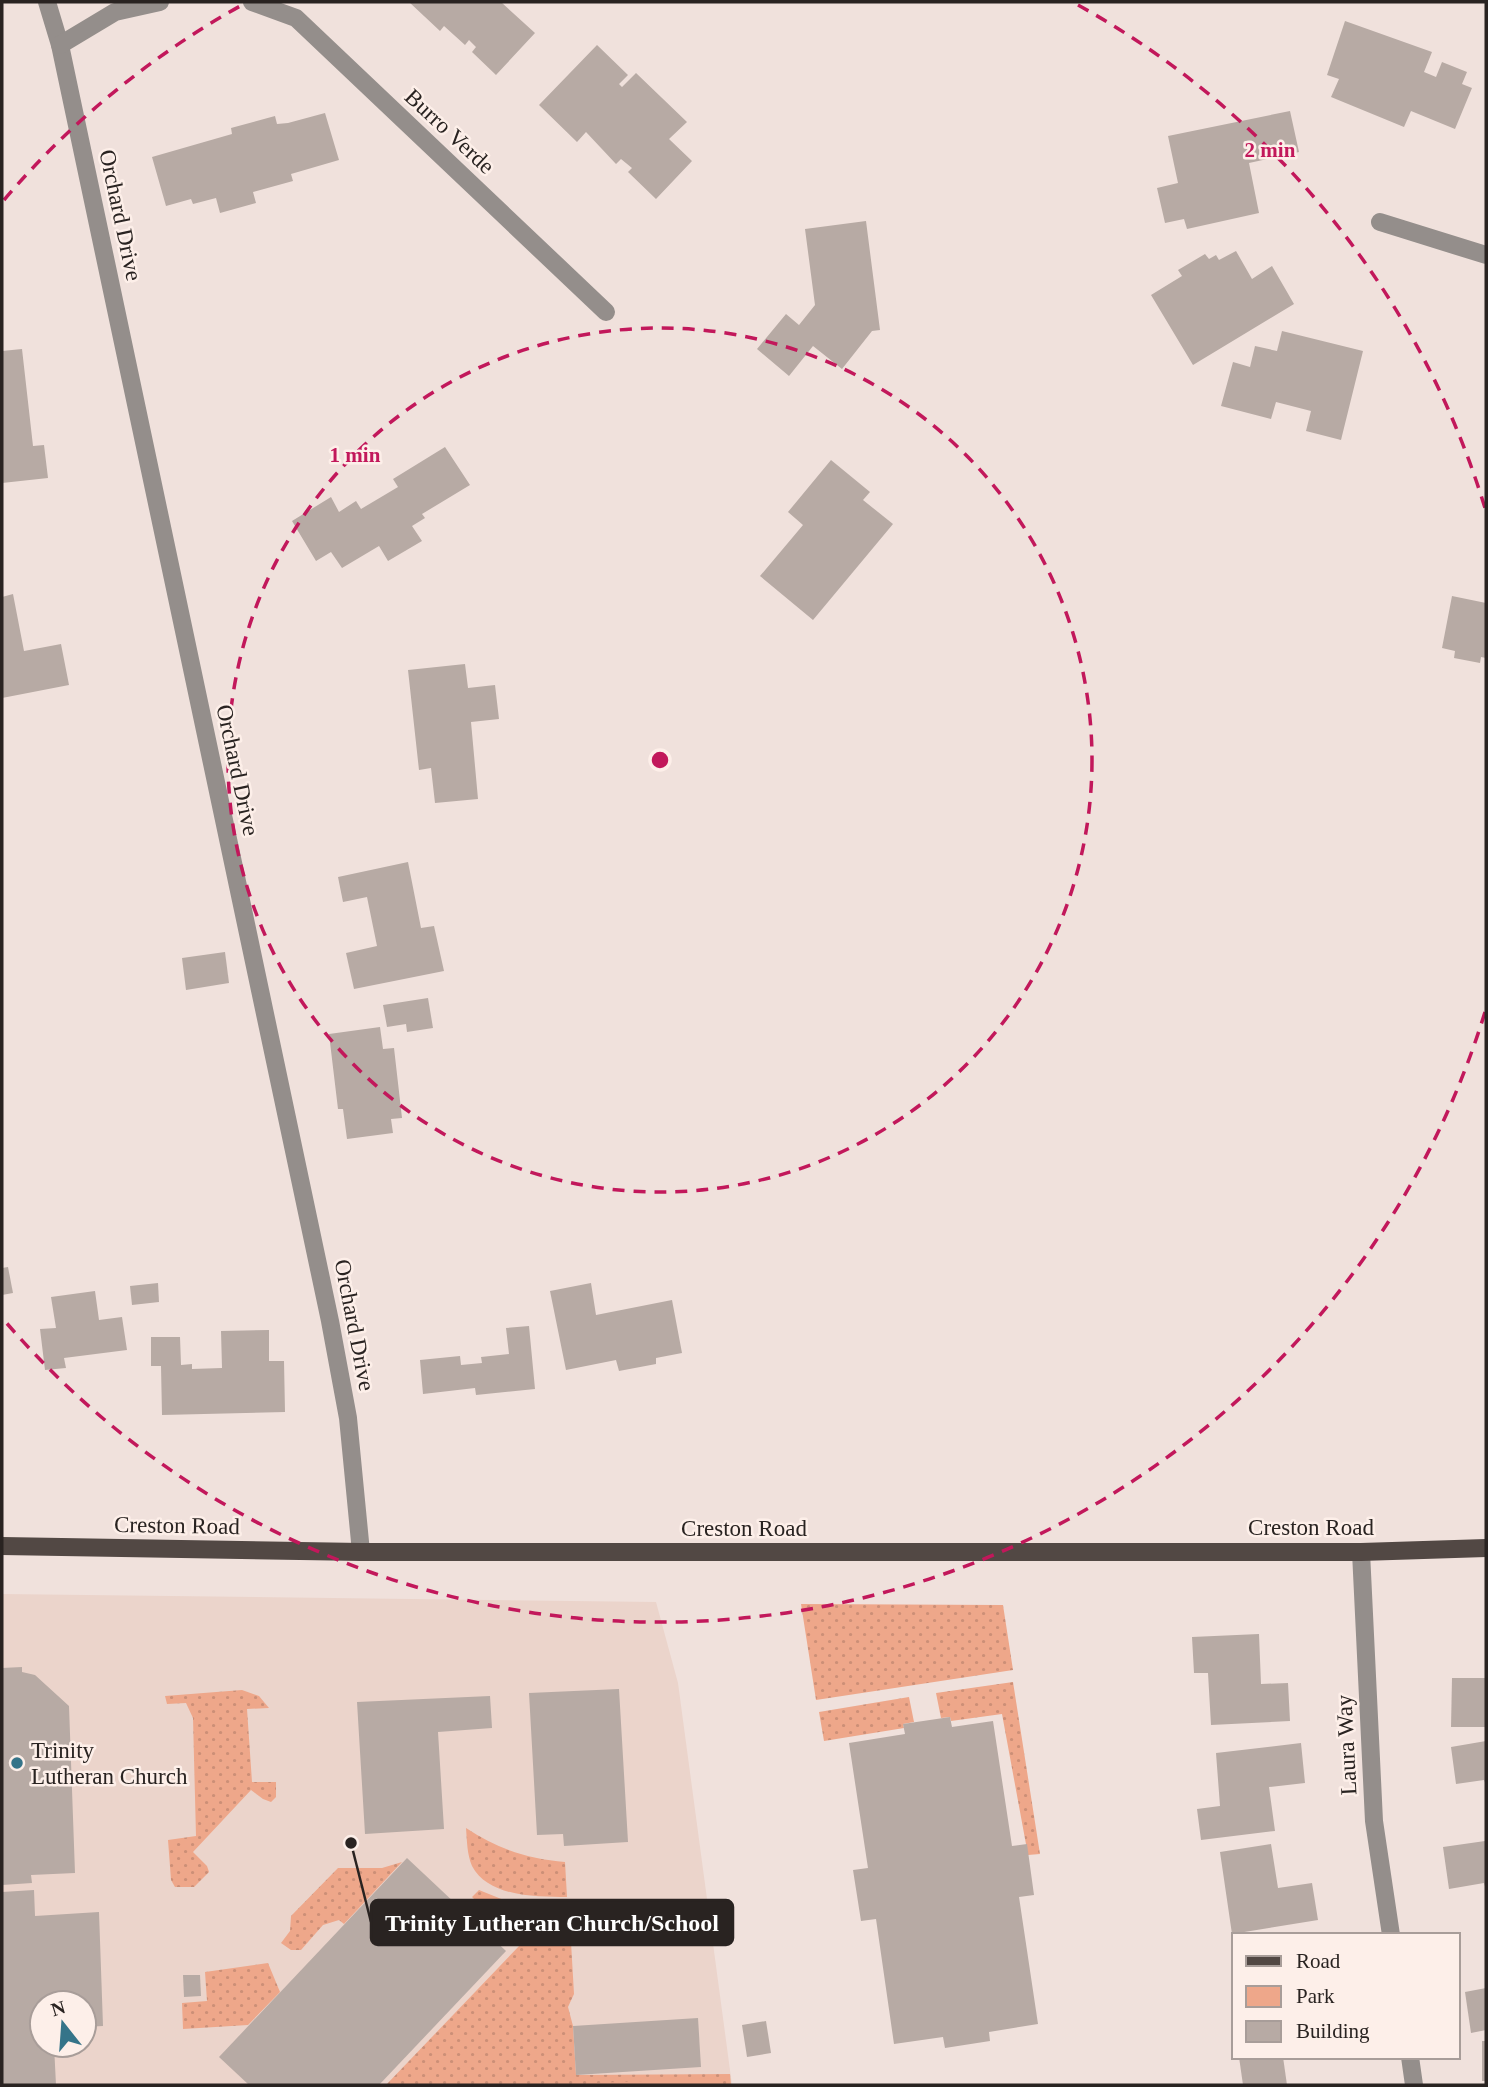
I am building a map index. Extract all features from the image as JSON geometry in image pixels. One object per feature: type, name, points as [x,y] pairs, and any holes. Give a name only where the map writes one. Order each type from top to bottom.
[{"type":"main road","name":"Creston Road","points":[[2,1546],[361,1552],[1361,1552],[1486,1549]]},
{"type":"street","name":"Orchard Drive","points":[[47,2],[60,45],[330,1321],[348,1418],[361,1552]]},
{"type":"street","points":[[60,45],[115,12],[160,2]]},
{"type":"street","name":"Burro Verde","points":[[251,2],[296,18],[606,312]]},
{"type":"street","points":[[1380,222],[1486,255]]},
{"type":"street","name":"Laura Way","points":[[1361,1552],[1374,1821],[1391,1933]]},
{"type":"street","points":[[1410,2059],[1414,2085]]},
{"type":"shaded area","points":[[2,1594],[656,1602],[678,1683],[732,2085],[2,2085]]},
{"type":"green space","points":[[801,1604],[1003,1605],[1013,1670],[816,1700]]},
{"type":"green space","points":[[1013,1682],[1040,1854],[1028,1855],[1002,1714],[951,1721],[950,1717],[941,1718],[936,1693]]},
{"type":"green space","points":[[242,1690],[259,1696],[269,1708],[247,1709],[252,1782],[276,1782],[276,1797],[271,1802],[251,1790],[193,1852],[207,1866],[209,1872],[194,1887],[175,1887],[171,1880],[168,1840],[196,1836],[193,1718],[186,1703],[167,1704],[165,1696]]},
{"type":"green space","points":[[909,1697],[914,1722],[903,1724],[904,1728],[824,1741],[819,1712]]},
{"type":"green space","points":[[466,1828],[489,1842],[514,1852],[565,1862],[567,1897],[514,1893],[489,1884],[472,1866]]},
{"type":"green space","points":[[402,1862],[344,1924],[339,1920],[323,1925],[301,1950],[291,1950],[281,1943],[290,1931],[291,1916],[338,1868],[382,1868]]},
{"type":"green space","points":[[479,1890],[516,1905],[569,1907],[574,1994],[568,2007],[573,2026],[576,2075],[730,2074],[731,2085],[386,2085],[521,1944],[472,1897]]},
{"type":"green space","points":[[268,1963],[280,1992],[248,2025],[183,2029],[182,2003],[207,2001],[205,1972]]},
{"type":"green space","points":[[715,2078],[715,2085],[596,2085],[596,2083]]},
{"type":"building","points":[[409,2],[501,2],[535,33],[496,75],[472,52],[476,47],[469,40],[465,45],[444,26],[440,31]]},
{"type":"building","points":[[1345,21],[1432,52],[1424,72],[1436,77],[1442,62],[1467,72],[1462,84],[1472,88],[1455,129],[1411,111],[1404,127],[1331,97],[1339,79],[1327,75]]},
{"type":"building","points":[[597,45],[628,75],[619,84],[622,87],[636,73],[687,122],[669,139],[692,161],[656,199],[628,172],[632,168],[621,159],[616,164],[586,132],[577,142],[539,105]]},
{"type":"building","points":[[1290,111],[1299,152],[1249,163],[1259,213],[1187,229],[1184,219],[1165,223],[1157,188],[1178,183],[1168,136]]},
{"type":"building","points":[[325,113],[339,160],[291,174],[293,181],[253,192],[256,203],[220,213],[216,198],[193,204],[191,199],[166,206],[152,157],[232,134],[231,128],[275,116],[277,124]]},
{"type":"building","points":[[866,221],[880,330],[872,331],[842,369],[813,346],[789,376],[757,349],[786,314],[799,325],[815,305],[805,229]]},
{"type":"building","points":[[1236,251],[1252,279],[1272,266],[1294,304],[1193,365],[1151,295],[1182,276],[1178,270],[1205,254],[1209,259],[1216,255],[1219,260]]},
{"type":"building","points":[[1282,331],[1363,351],[1341,440],[1306,431],[1311,411],[1276,402],[1271,419],[1221,406],[1233,362],[1250,367],[1255,346],[1277,351]]},
{"type":"building","points":[[22,349],[33,446],[44,445],[48,478],[2,483],[2,351]]},
{"type":"building","points":[[445,447],[470,485],[422,514],[425,518],[412,526],[422,541],[388,561],[379,546],[342,568],[331,552],[316,561],[292,521],[331,497],[339,512],[356,501],[361,509],[398,487],[393,479]]},
{"type":"building","points":[[831,460],[870,492],[863,500],[893,524],[813,620],[760,576],[803,525],[788,512]]},
{"type":"building","points":[[13,594],[24,651],[61,644],[69,685],[2,698],[2,597]]},
{"type":"building","points":[[1452,596],[1486,603],[1486,658],[1481,657],[1480,663],[1454,658],[1455,651],[1442,648]]},
{"type":"building","points":[[465,664],[468,688],[495,685],[499,719],[471,722],[478,799],[435,803],[431,768],[419,770],[408,670]]},
{"type":"building","points":[[408,862],[421,928],[434,926],[444,971],[354,989],[346,953],[377,946],[367,897],[343,902],[338,877]]},
{"type":"building","points":[[225,952],[229,983],[186,990],[182,958]]},
{"type":"building","points":[[428,998],[433,1028],[407,1032],[406,1024],[387,1027],[383,1005]]},
{"type":"building","points":[[380,1027],[383,1049],[394,1048],[402,1118],[391,1119],[393,1133],[347,1139],[343,1109],[338,1109],[329,1034]]},
{"type":"building","points":[[8,1267],[13,1293],[2,1295],[2,1268]]},
{"type":"building","points":[[158,1283],[159,1302],[132,1305],[130,1286]]},
{"type":"building","points":[[591,1283],[596,1315],[672,1300],[682,1353],[656,1358],[656,1364],[619,1371],[616,1360],[566,1370],[550,1291]]},
{"type":"building","points":[[95,1291],[99,1320],[122,1317],[127,1350],[64,1358],[66,1368],[45,1370],[40,1329],[56,1328],[51,1297]]},
{"type":"building","points":[[529,1326],[535,1389],[476,1395],[475,1388],[423,1394],[420,1360],[460,1356],[461,1365],[482,1363],[481,1357],[509,1354],[506,1328]]},
{"type":"building","points":[[269,1330],[269,1361],[284,1361],[285,1412],[162,1415],[161,1366],[151,1366],[151,1337],[180,1337],[181,1365],[192,1364],[192,1369],[222,1368],[221,1331]]},
{"type":"building","points":[[1259,1634],[1261,1684],[1288,1683],[1290,1721],[1211,1725],[1208,1673],[1194,1673],[1192,1637]]},
{"type":"building","points":[[22,1667],[22,1672],[35,1675],[69,1706],[75,1873],[31,1875],[32,1883],[2,1885],[2,1668]]},
{"type":"building","points":[[1452,1678],[1486,1678],[1486,1727],[1451,1727]]},
{"type":"building","points":[[619,1689],[628,1842],[564,1846],[563,1834],[537,1835],[529,1693]]},
{"type":"building","points":[[490,1696],[492,1728],[438,1732],[444,1829],[365,1834],[357,1702]]},
{"type":"building","points":[[950,1717],[952,1727],[993,1721],[1012,1846],[1027,1844],[1034,1895],[1019,1897],[1038,2024],[989,2032],[990,2041],[945,2048],[943,2037],[894,2044],[876,1919],[861,1921],[853,1870],[868,1868],[849,1743],[905,1734],[903,1724]]},
{"type":"building","points":[[1486,1741],[1486,1785],[1484,1780],[1456,1784],[1451,1747]]},
{"type":"building","points":[[1301,1743],[1305,1783],[1269,1787],[1275,1831],[1201,1840],[1197,1809],[1220,1806],[1216,1753]]},
{"type":"building","points":[[1485,1841],[1486,1890],[1484,1883],[1449,1889],[1443,1847]]},
{"type":"building","points":[[1271,1844],[1278,1888],[1312,1883],[1318,1920],[1232,1934],[1220,1852]]},
{"type":"building","points":[[407,1858],[506,1951],[379,2085],[249,2085],[219,2057]]},
{"type":"building","points":[[34,1890],[35,1916],[99,1912],[103,2026],[98,2026],[98,1989],[28,1989],[28,2059],[55,2059],[56,2085],[2,2085],[2,1892]]},
{"type":"building","points":[[183,1975],[200,1975],[201,1996],[184,1997]]},
{"type":"building","points":[[1486,1988],[1486,2030],[1471,2033],[1465,1992]]},
{"type":"building","points":[[698,2018],[701,2067],[576,2075],[573,2026]]},
{"type":"building","points":[[766,2021],[771,2053],[747,2057],[742,2025]]},
{"type":"building","points":[[1482,2041],[1486,2041],[1486,2081],[1482,2081]]},
{"type":"building","points":[[1239,2059],[1283,2059],[1287,2085],[1243,2085]]},
{"type":"place","name":"Trinity Lutheran Church","points":[[17,1763]]},
{"type":"place","name":"Trinity Lutheran Church/School","points":[[351,1843]]}]
